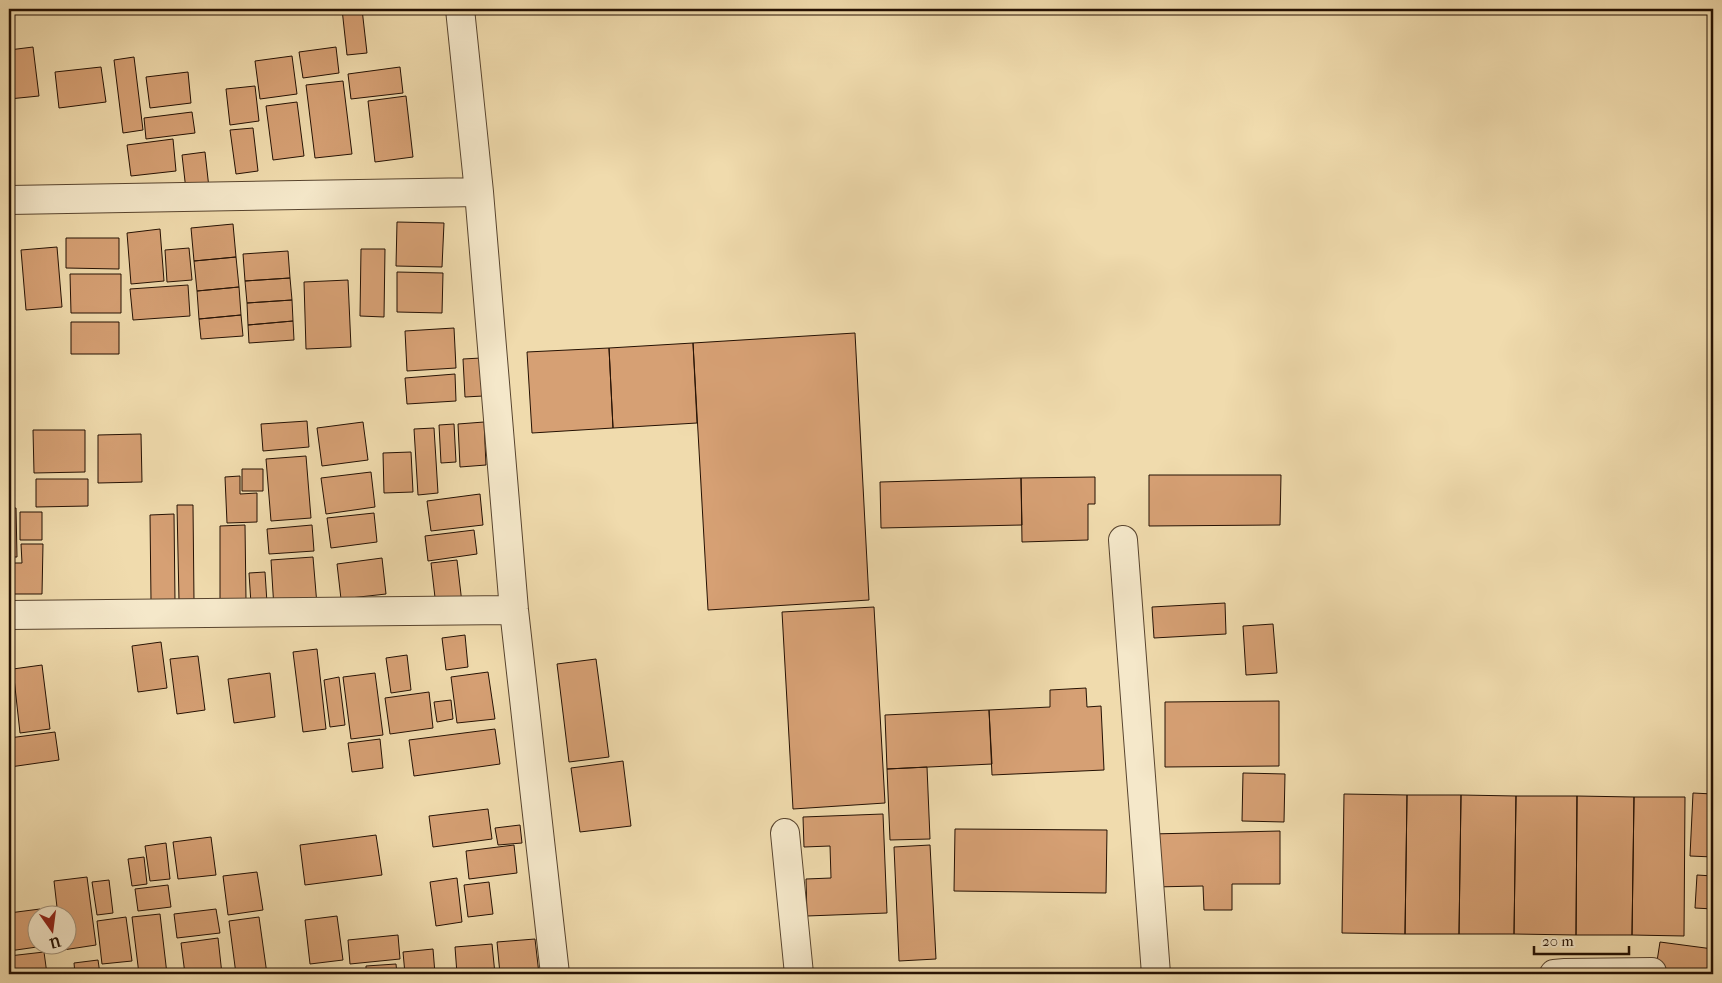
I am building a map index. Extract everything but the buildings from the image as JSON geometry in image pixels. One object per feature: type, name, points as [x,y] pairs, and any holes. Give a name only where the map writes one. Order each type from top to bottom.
[{"type":"street","points":[[460,9],[479,192],[514,610],[555,974]]},
{"type":"street","points":[[9,200],[479,192]]},
{"type":"street","points":[[1123,540],[1156,974]]},
{"type":"street","points":[[9,615],[514,610]]},
{"type":"street","points":[[785,833],[799,974]]},
{"type":"street","points":[[1554,974],[1652,972]]}]
